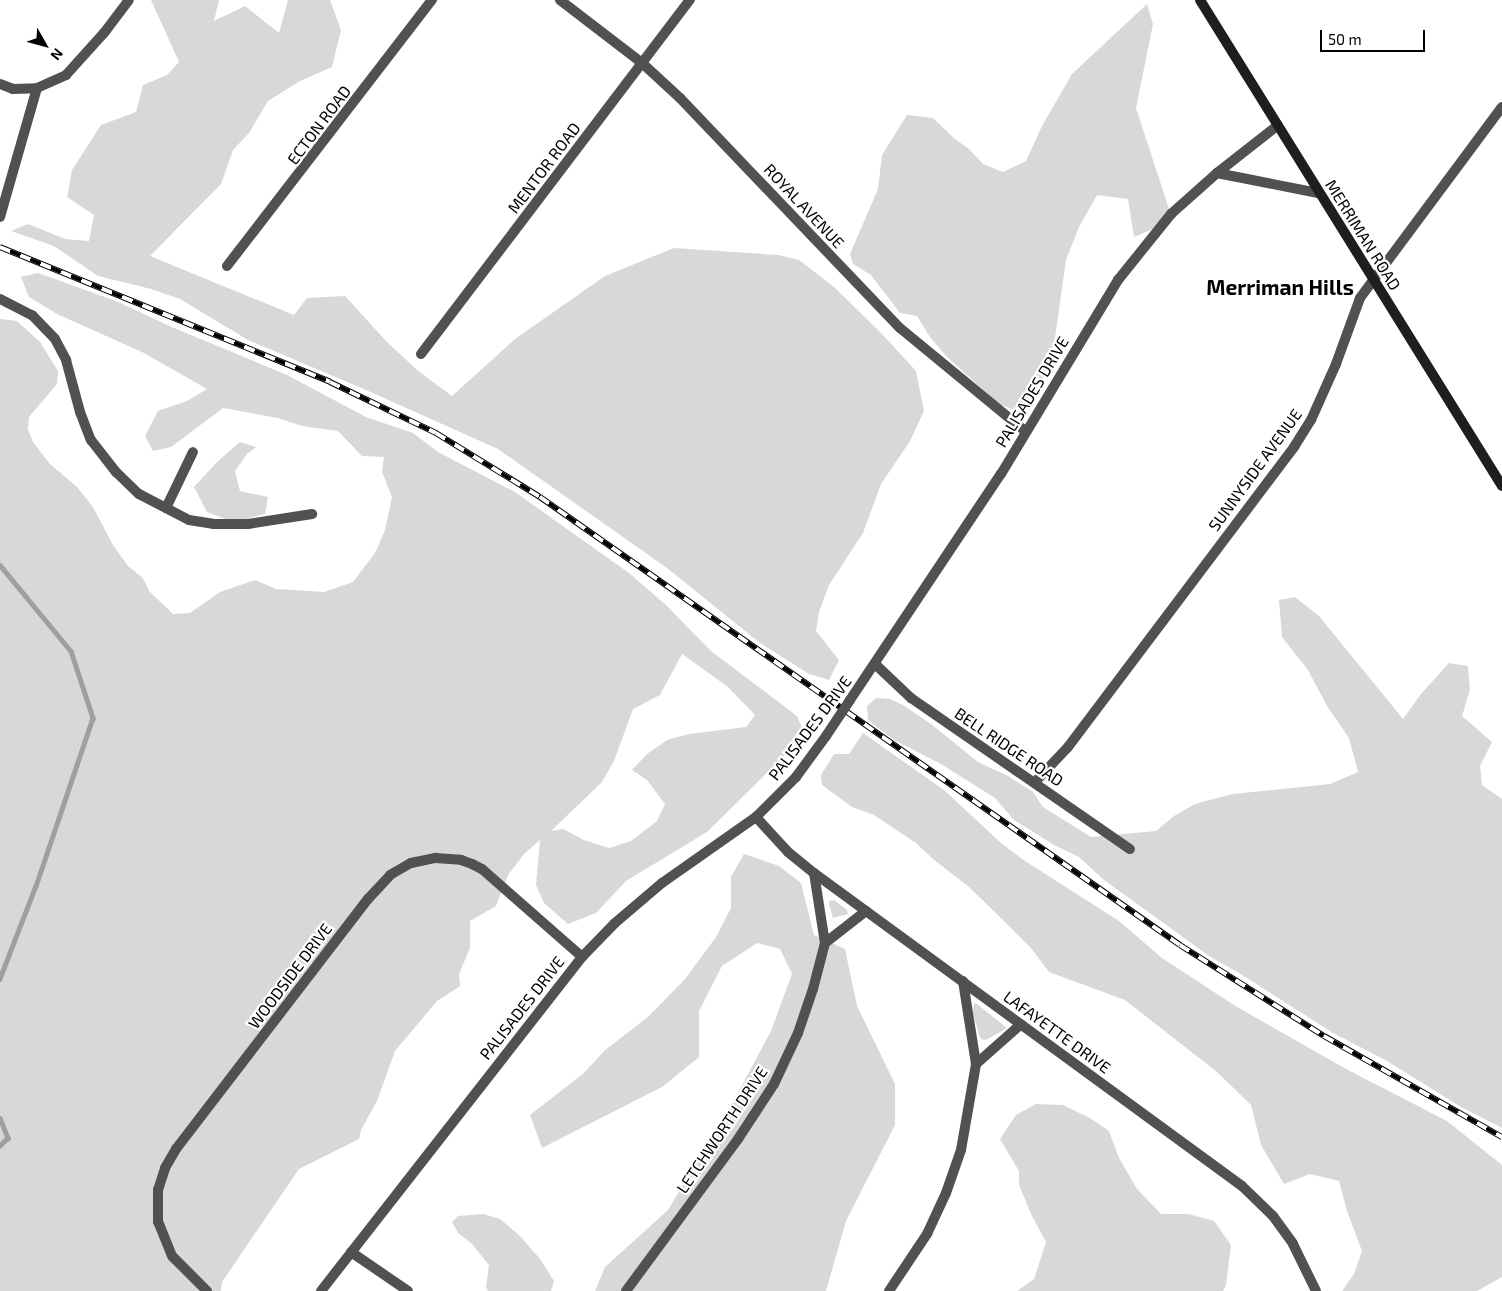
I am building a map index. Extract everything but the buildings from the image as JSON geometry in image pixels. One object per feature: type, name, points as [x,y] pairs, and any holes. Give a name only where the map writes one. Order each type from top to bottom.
[{"type":"main road","name":"MERRIMAN ROAD","points":[[1200,0],[1502,486]]},
{"type":"street","points":[[0,84],[13,88],[37,88],[66,75],[76,66],[129,0]]},
{"type":"street","name":"ECTON ROAD","points":[[227,266],[432,0]]},
{"type":"street","name":"ROYAL AVENUE","points":[[560,0],[642,63],[680,98],[900,328],[1026,432]]},
{"type":"street","name":"MENTOR ROAD","points":[[421,354],[690,0]]},
{"type":"street","points":[[0,217],[37,88]]},
{"type":"street","name":"SUNNYSIDE AVENUE","points":[[1035,782],[1068,747],[1294,447],[1311,420],[1336,364],[1360,298],[1373,278],[1502,108]]},
{"type":"street","name":"PALISADES DRIVE","points":[[321,1291],[582,957],[615,923],[662,883],[756,817],[796,777],[944,562],[1026,432],[1118,280],[1171,214],[1218,173],[1277,126]]},
{"type":"street","points":[[1218,173],[1318,192]]},
{"type":"street","points":[[0,300],[32,315],[43,323],[55,339],[66,360],[91,440],[116,472],[132,488],[189,520],[232,525],[312,514]]},
{"type":"street","points":[[166,508],[193,452]]},
{"type":"street","name":"BELL RIDGE ROAD","points":[[875,664],[911,698],[1130,849]]},
{"type":"street","name":"LAFAYETTE DRIVE","points":[[756,817],[788,852],[814,873],[1247,1190],[1273,1216],[1292,1244],[1316,1291]]},
{"type":"street","name":"WOODSIDE DRIVE","points":[[207,1291],[172,1256],[158,1222],[158,1190],[165,1168],[176,1149],[327,952],[368,899],[390,875],[411,863],[435,858],[461,860],[472,864],[482,869],[582,957]]},
{"type":"street","name":"LETCHWORTH DRIVE","points":[[626,1291],[738,1139],[774,1084],[798,1033],[813,990],[825,943],[814,873]]},
{"type":"street","points":[[825,943],[866,911]]},
{"type":"street","points":[[889,1291],[928,1234],[946,1193],[967,1126],[976,1064],[963,981]]},
{"type":"street","points":[[976,1064],[1022,1024]]},
{"type":"street","points":[[351,1252],[408,1291]]},
{"type":"shaded area","points":[[151,0],[219,0],[214,21],[245,6],[279,33],[288,0],[330,0],[341,30],[332,67],[300,81],[268,101],[249,133],[233,150],[221,184],[150,256],[294,315],[307,298],[345,296],[386,341],[417,370],[452,396],[515,339],[605,276],[674,248],[778,255],[799,260],[834,287],[882,334],[916,371],[924,411],[910,441],[881,484],[863,533],[829,585],[819,612],[816,631],[839,660],[829,680],[809,674],[760,643],[667,568],[498,449],[248,340],[180,299],[151,289],[98,276],[54,246],[11,231],[28,224],[65,239],[89,241],[94,215],[67,197],[72,170],[101,125],[136,112],[143,85],[167,75],[179,62]]},
{"type":"shaded area","points":[[1147,4],[1153,24],[1136,108],[1169,209],[1160,226],[1134,237],[1128,199],[1097,195],[1079,227],[1066,260],[1055,338],[1042,383],[1022,413],[999,404],[947,357],[930,337],[917,316],[900,313],[871,275],[853,264],[850,254],[878,189],[882,155],[907,115],[933,118],[955,139],[969,149],[983,164],[1003,172],[1026,161],[1042,126],[1072,74]]},
{"type":"shaded area","points":[[38,273],[116,301],[174,328],[287,375],[366,417],[413,433],[438,452],[515,492],[629,573],[666,605],[711,651],[797,716],[804,732],[777,763],[707,832],[626,881],[596,913],[568,924],[544,903],[536,885],[540,840],[524,854],[508,875],[496,906],[470,921],[470,948],[459,974],[460,986],[437,1001],[395,1051],[377,1101],[361,1130],[359,1139],[299,1169],[222,1282],[221,1291],[0,1291],[0,319],[17,321],[40,342],[58,371],[57,384],[29,417],[28,429],[33,442],[50,464],[77,487],[93,507],[113,545],[128,566],[143,578],[149,591],[173,614],[190,613],[220,592],[255,580],[276,589],[324,592],[353,582],[375,553],[385,530],[392,497],[382,472],[384,457],[362,456],[338,431],[302,426],[278,418],[223,408],[171,447],[153,451],[145,436],[158,411],[187,401],[207,389],[144,353],[57,314],[29,297],[21,277]],"holes":[[[682,654],[728,687],[755,715],[746,727],[689,734],[667,740],[647,754],[632,770],[647,780],[665,804],[657,821],[631,841],[609,848],[584,840],[563,829],[551,831],[602,782],[614,761],[633,709],[660,695]]]},
{"type":"shaded area","points":[[240,442],[256,447],[247,454],[235,471],[240,491],[268,497],[265,514],[233,522],[207,512],[194,487],[217,462]]},
{"type":"shaded area","points":[[1295,597],[1319,616],[1403,719],[1421,694],[1449,663],[1468,666],[1470,690],[1462,716],[1492,742],[1480,766],[1482,785],[1502,799],[1502,1128],[1461,1107],[1387,1061],[1333,1033],[1209,956],[1104,880],[1079,857],[1054,845],[1014,820],[995,798],[941,764],[894,740],[868,720],[867,706],[876,698],[890,699],[903,705],[931,724],[978,762],[1008,776],[1033,792],[1043,807],[1091,837],[1156,831],[1174,816],[1195,804],[1233,794],[1330,784],[1358,772],[1349,738],[1327,706],[1308,670],[1282,637],[1279,600]]},
{"type":"shaded area","points":[[863,733],[944,790],[1000,842],[1022,859],[1119,921],[1162,958],[1237,1007],[1348,1070],[1447,1121],[1502,1165],[1502,1277],[1477,1291],[1342,1291],[1354,1274],[1362,1251],[1347,1211],[1339,1181],[1310,1174],[1284,1184],[1261,1145],[1251,1105],[1217,1072],[1125,1000],[1049,972],[1031,948],[969,887],[916,843],[874,815],[852,807],[822,785],[821,775],[834,754],[849,754]]},
{"type":"shaded area","points":[[744,854],[779,866],[801,883],[814,935],[845,949],[857,1006],[895,1084],[895,1125],[846,1221],[826,1291],[595,1291],[605,1267],[668,1210],[740,1089],[771,1031],[792,974],[780,949],[757,943],[722,966],[699,1011],[699,1057],[662,1087],[542,1148],[530,1115],[584,1073],[604,1051],[649,1016],[685,979],[716,937],[731,908],[731,877]]},
{"type":"shaded area","points":[[834,900],[847,910],[848,914],[833,918],[829,901]]},
{"type":"shaded area","points":[[974,1003],[1007,1028],[988,1039],[983,1040],[980,1038],[973,1013]]},
{"type":"shaded area","points":[[1036,1104],[1063,1105],[1090,1118],[1109,1131],[1119,1158],[1137,1189],[1161,1214],[1188,1214],[1214,1221],[1231,1245],[1226,1285],[1223,1291],[1017,1291],[1034,1279],[1046,1242],[1031,1214],[1019,1185],[1019,1171],[1000,1139],[1016,1115]]},
{"type":"shaded area","points":[[483,1214],[500,1219],[520,1236],[541,1260],[554,1281],[551,1291],[488,1291],[486,1287],[489,1265],[471,1243],[458,1233],[452,1222],[458,1216]]},
{"type":"waterway","points":[[0,565],[71,651],[93,718],[36,886],[0,979]]},
{"type":"waterway","points":[[0,1118],[8,1138],[0,1146]]},
{"type":"railway","points":[[0,247],[330,382],[436,433],[540,497],[1180,945],[1324,1036],[1502,1137]]},
{"type":"district","name":"Merriman Hills","points":[[1280,287]]}]
